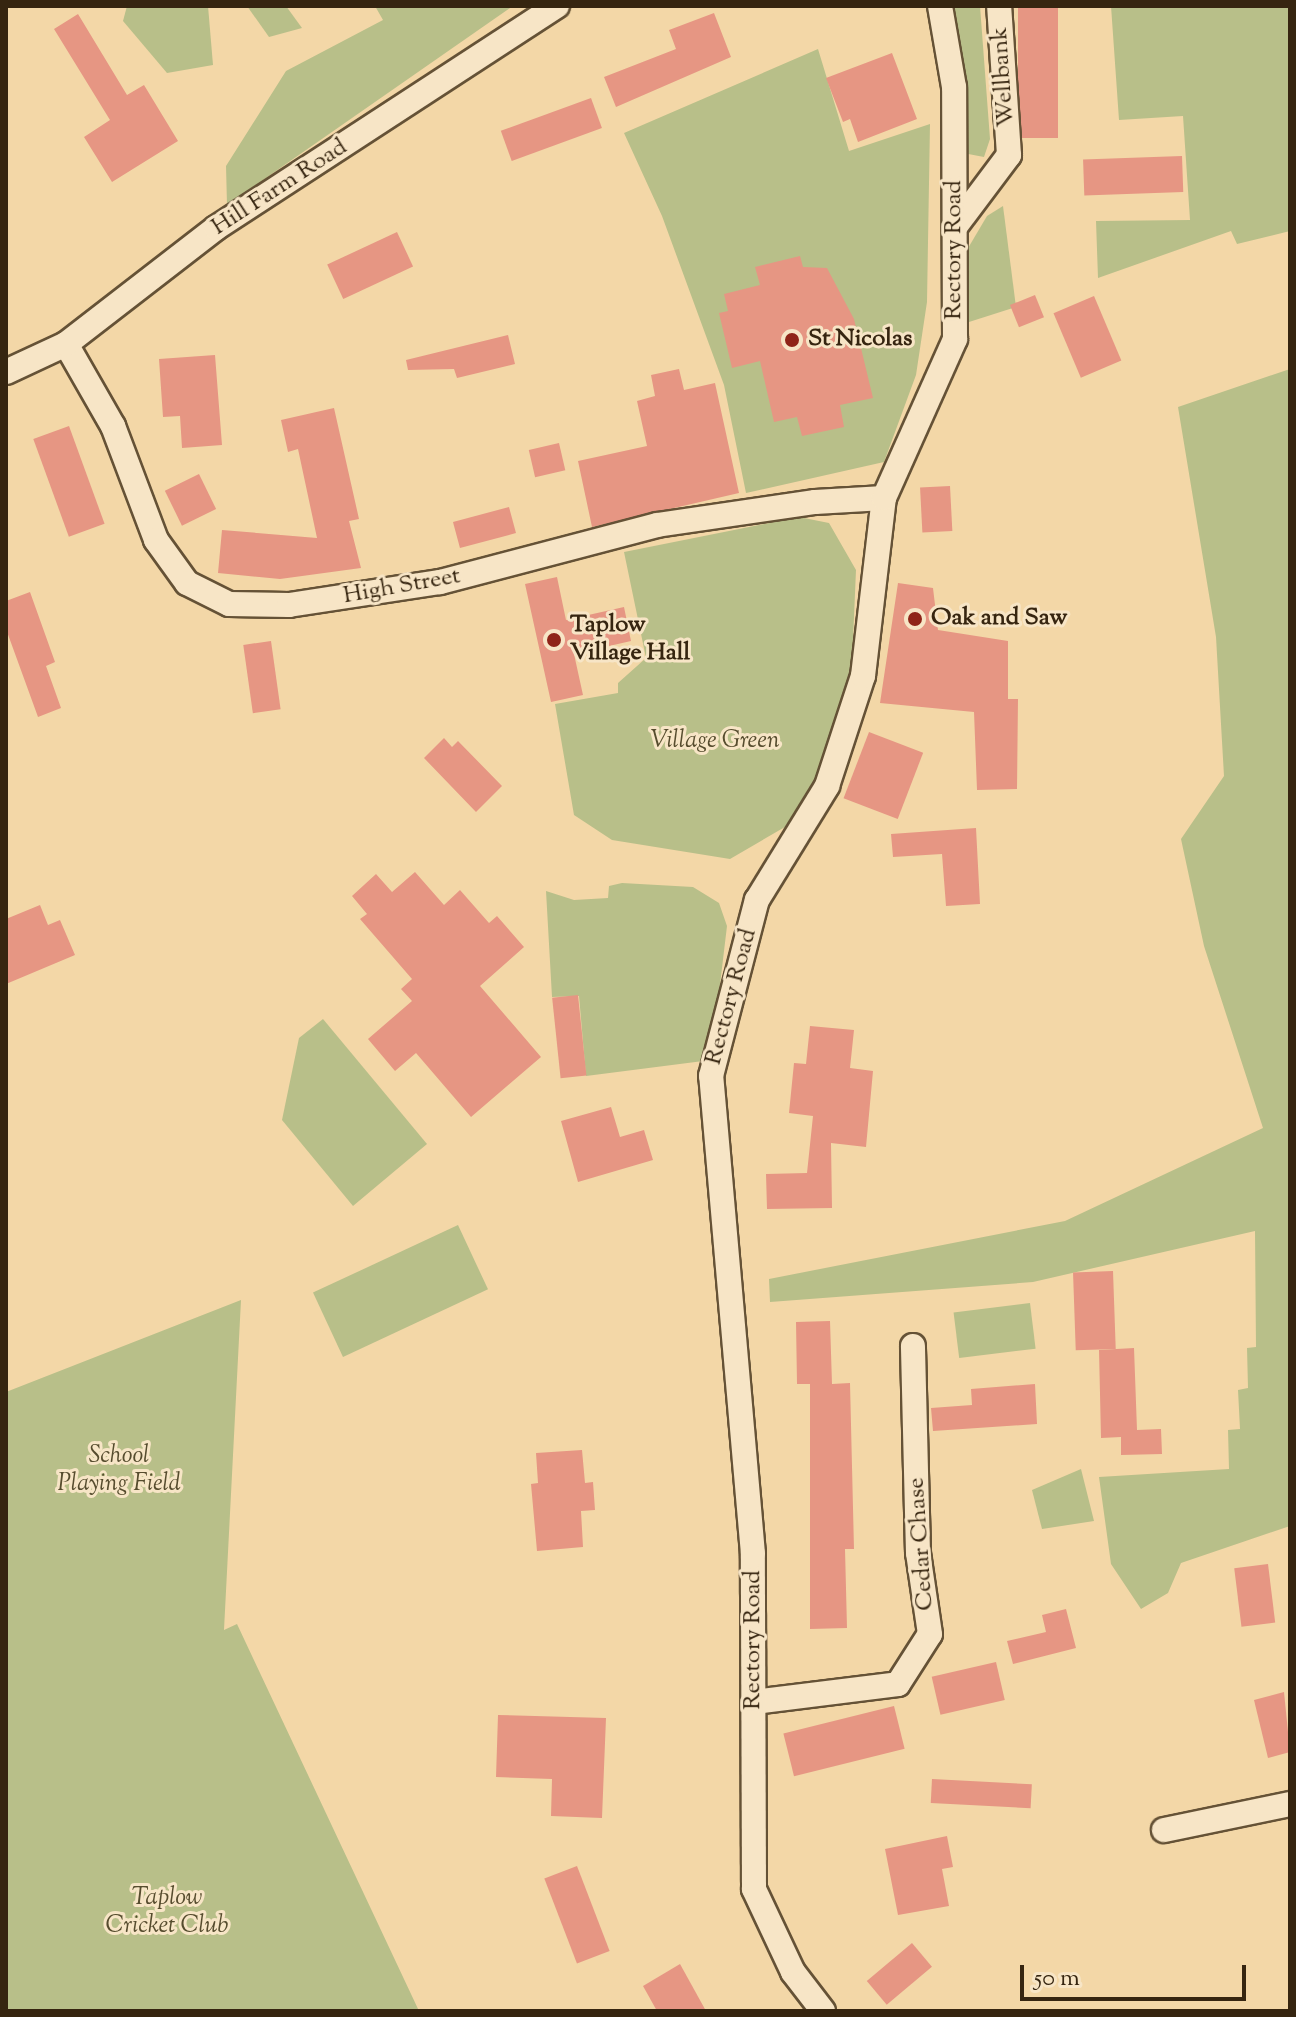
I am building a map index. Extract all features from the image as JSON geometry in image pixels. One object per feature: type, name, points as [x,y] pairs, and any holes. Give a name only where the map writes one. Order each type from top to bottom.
[{"type":"street","name":"Hill Farm Road","points":[[6,372],[66,344],[216,228],[557,6]]},
{"type":"street","name":"Rectory Road","points":[[823,2011],[793,1972],[754,1889],[753,1554],[711,1076],[757,900],[827,786],[863,676],[884,498],[955,339],[954,87],[940,6]]},
{"type":"street","name":"Wellbank","points":[[955,227],[1009,155],[999,6]]},
{"type":"street","name":"High Street","points":[[66,344],[113,426],[156,540],[187,583],[229,604],[289,605],[440,582],[657,525],[815,502],[884,498]]},
{"type":"street","name":"Cedar Chase","points":[[754,1702],[898,1684],[930,1634],[918,1553],[913,1346]]},
{"type":"street","points":[[1164,1830],[1290,1804]]},
{"type":"green space","points":[[127,6],[208,6],[213,65],[167,73],[123,21]]},
{"type":"green space","points":[[247,6],[286,6],[302,28],[269,37]]},
{"type":"green space","points":[[375,6],[513,6],[227,205],[226,166],[286,71],[383,20]]},
{"type":"green space","points":[[950,6],[980,6],[990,139],[984,157],[963,153],[958,39]]},
{"type":"green space","points":[[1111,6],[1290,6],[1290,231],[1237,244],[1231,231],[1098,278],[1096,221],[1190,220],[1183,116],[1119,120]]},
{"type":"green space","points":[[818,49],[849,151],[930,124],[927,302],[916,375],[884,462],[746,493],[724,385],[662,216],[624,133]]},
{"type":"green space","points":[[1003,206],[1016,307],[969,322],[961,260],[987,216]]},
{"type":"green space","points":[[1290,369],[1290,1526],[1181,1563],[1168,1593],[1141,1609],[1111,1564],[1099,1477],[1229,1469],[1228,1430],[1240,1429],[1238,1390],[1248,1388],[1247,1348],[1256,1347],[1255,1231],[1033,1282],[770,1302],[769,1279],[1065,1221],[1263,1128],[1204,946],[1181,839],[1224,776],[1216,637],[1178,407]]},
{"type":"green space","name":"Village Green","points":[[799,517],[829,523],[856,570],[852,664],[834,743],[797,820],[730,859],[612,840],[574,815],[555,704],[618,693],[618,683],[646,658],[624,552]]},
{"type":"green space","points":[[622,883],[693,887],[719,903],[727,926],[711,1060],[586,1076],[579,996],[552,997],[546,891],[574,900],[608,898],[609,886]]},
{"type":"green space","points":[[323,1019],[427,1144],[353,1206],[282,1120],[299,1038]]},
{"type":"green space","points":[[458,1225],[488,1289],[343,1357],[313,1293]]},
{"type":"green space","points":[[241,1300],[224,1630],[237,1624],[419,2011],[6,2011],[6,1392]]},
{"type":"green space","points":[[1030,1303],[1036,1349],[959,1358],[954,1312]]},
{"type":"green space","points":[[1081,1469],[1094,1521],[1042,1529],[1032,1490]]},
{"type":"building","points":[[1018,6],[1058,6],[1058,138],[1018,138]]},
{"type":"building","points":[[714,13],[731,57],[616,107],[604,77],[676,49],[669,30]]},
{"type":"building","points":[[78,14],[127,95],[144,85],[178,141],[112,182],[84,137],[110,120],[54,29]]},
{"type":"building","points":[[892,53],[917,119],[858,142],[850,119],[843,122],[826,78]]},
{"type":"building","points":[[591,98],[602,128],[512,161],[501,131]]},
{"type":"building","points":[[1182,156],[1183,192],[1084,195],[1083,159]]},
{"type":"building","points":[[397,232],[413,266],[343,299],[327,265]]},
{"type":"building","name":"St Nicolas","points":[[800,256],[803,267],[827,268],[854,319],[873,398],[840,405],[844,427],[802,436],[797,417],[774,422],[760,361],[732,368],[719,313],[728,311],[724,294],[760,285],[755,267]]},
{"type":"building","points":[[1035,295],[1044,317],[1019,327],[1010,305]]},
{"type":"building","points":[[1094,296],[1121,360],[1081,378],[1053,313]]},
{"type":"building","points":[[508,335],[515,364],[457,378],[454,369],[408,370],[406,360]]},
{"type":"building","points":[[215,355],[222,445],[182,448],[180,416],[163,417],[159,359]]},
{"type":"building","points":[[679,369],[684,390],[715,383],[739,493],[592,527],[578,461],[647,446],[637,401],[655,396],[651,375]]},
{"type":"building","points":[[334,408],[359,519],[349,521],[361,568],[280,579],[218,573],[222,530],[317,538],[298,449],[288,452],[281,420]]},
{"type":"building","points":[[69,426],[105,524],[69,537],[33,439]]},
{"type":"building","points":[[559,443],[565,470],[535,477],[529,450]]},
{"type":"building","points":[[199,474],[216,509],[182,526],[165,491]]},
{"type":"building","points":[[950,486],[952,531],[922,533],[920,488]]},
{"type":"building","points":[[509,507],[516,533],[460,548],[453,522]]},
{"type":"building","name":"Taplow Village Hall","points":[[557,577],[566,620],[624,607],[631,641],[574,654],[583,695],[551,702],[525,584]]},
{"type":"building","points":[[898,583],[933,588],[938,630],[1008,641],[1008,699],[1018,699],[1017,789],[977,790],[974,712],[880,703]]},
{"type":"building","points":[[30,592],[55,662],[46,666],[61,708],[38,717],[6,629],[6,601]]},
{"type":"building","points":[[271,641],[281,709],[253,713],[243,645]]},
{"type":"building","points":[[869,732],[923,753],[898,819],[844,798]]},
{"type":"building","points":[[444,738],[452,747],[458,741],[502,786],[476,812],[424,758]]},
{"type":"building","points":[[976,828],[980,904],[946,906],[942,854],[893,857],[891,834]]},
{"type":"building","points":[[415,872],[444,905],[460,890],[489,923],[497,916],[524,947],[480,986],[541,1057],[471,1117],[416,1053],[395,1071],[368,1039],[412,1001],[401,989],[412,979],[360,919],[367,914],[352,896],[376,874],[392,892]]},
{"type":"building","points":[[40,905],[48,925],[60,920],[75,955],[6,984],[6,919]]},
{"type":"building","points":[[578,995],[586,1076],[561,1078],[552,998]]},
{"type":"building","points":[[810,1026],[854,1030],[850,1068],[873,1071],[866,1147],[831,1143],[832,1208],[767,1209],[766,1174],[807,1173],[813,1116],[789,1113],[794,1063],[806,1064]]},
{"type":"building","points":[[611,1107],[620,1137],[644,1130],[653,1160],[578,1182],[561,1121]]},
{"type":"building","points":[[1113,1271],[1116,1349],[1076,1350],[1073,1272]]},
{"type":"building","points":[[830,1321],[832,1384],[850,1383],[854,1549],[845,1549],[847,1628],[810,1629],[810,1384],[797,1384],[796,1322]]},
{"type":"building","points":[[1134,1348],[1137,1430],[1161,1429],[1162,1454],[1121,1455],[1121,1437],[1101,1438],[1099,1350]]},
{"type":"building","points":[[1035,1384],[1037,1424],[933,1431],[931,1408],[972,1405],[971,1389]]},
{"type":"building","points":[[582,1450],[585,1483],[593,1482],[595,1510],[581,1511],[583,1547],[537,1551],[531,1484],[538,1483],[536,1453]]},
{"type":"building","points":[[1268,1564],[1275,1623],[1241,1627],[1234,1568]]},
{"type":"building","points":[[1066,1609],[1076,1648],[1013,1664],[1007,1641],[1046,1632],[1042,1615]]},
{"type":"building","points":[[996,1662],[1005,1700],[940,1715],[932,1677]]},
{"type":"building","points":[[1284,1692],[1290,1752],[1268,1758],[1254,1700]]},
{"type":"building","points":[[894,1706],[905,1749],[794,1776],[783,1734]]},
{"type":"building","points":[[498,1715],[606,1718],[602,1818],[551,1816],[552,1779],[496,1777]]},
{"type":"building","points":[[932,1779],[1032,1784],[1031,1808],[931,1803]]},
{"type":"building","points":[[947,1836],[953,1867],[942,1869],[949,1906],[898,1915],[885,1849]]},
{"type":"building","points":[[577,1866],[610,1951],[577,1963],[544,1879]]},
{"type":"building","points":[[912,1943],[932,1967],[887,2005],[867,1981]]},
{"type":"building","points":[[680,1964],[706,2011],[657,2011],[643,1986]]},
{"type":"place","name":"St Nicolas","points":[[792,340]]},
{"type":"place","name":"Oak and Saw","points":[[915,619]]},
{"type":"place","name":"Taplow Village Hall","points":[[554,640]]},
{"type":"park label","name":"School Playing Field","points":[[119,1471]]},
{"type":"park label","name":"Taplow Cricket Club","points":[[167,1913]]}]
